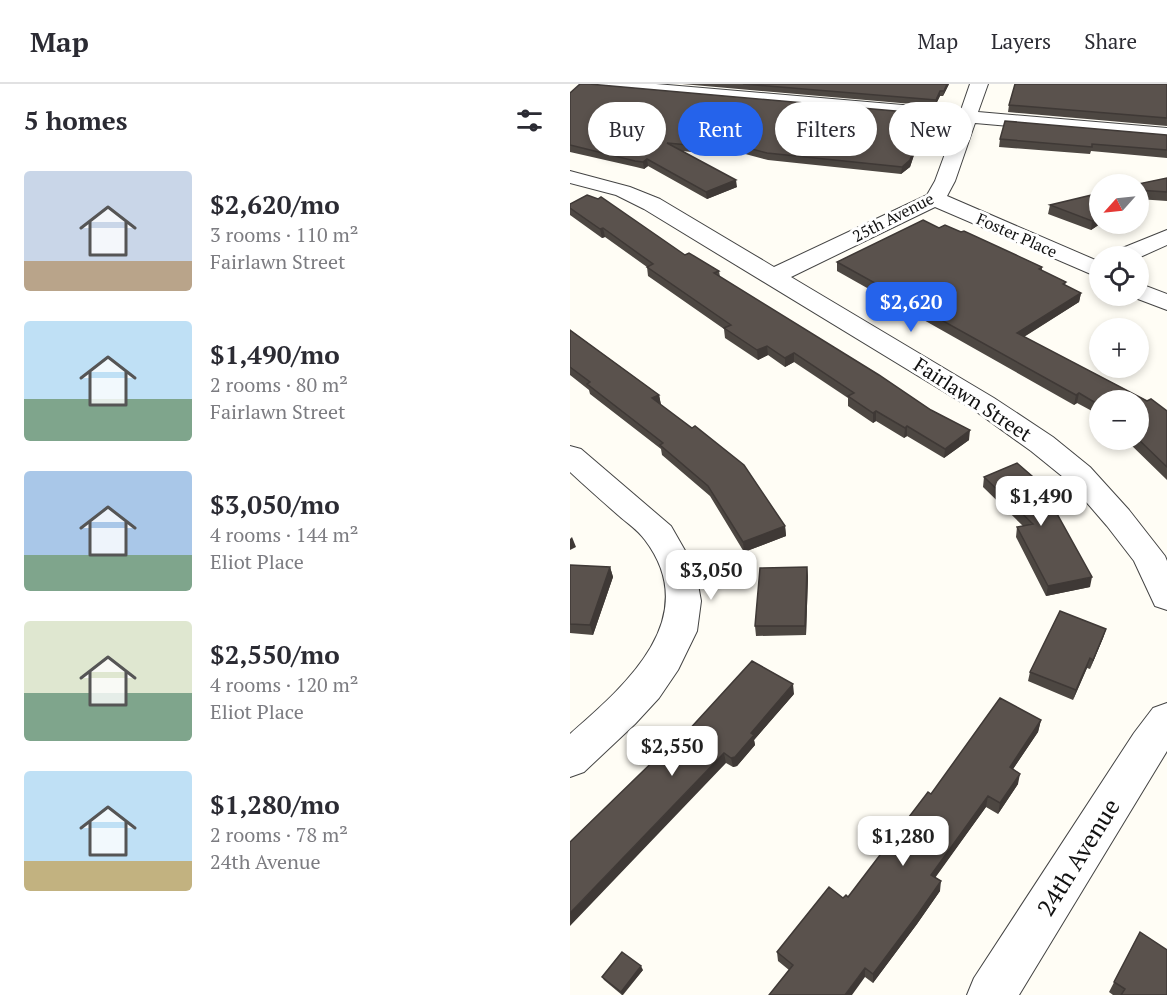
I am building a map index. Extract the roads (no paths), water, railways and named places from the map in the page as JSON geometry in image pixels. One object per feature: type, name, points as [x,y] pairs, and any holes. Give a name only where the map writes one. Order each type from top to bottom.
[{"type":"street","points":[[597,84],[889,109]]},
{"type":"street","name":"25th Avenue","points":[[972,106],[979,84]]},
{"type":"street","points":[[972,116],[1167,134]]},
{"type":"street","name":"25th Avenue","points":[[774,276],[935,199],[954,156]]},
{"type":"street","name":"Fairlawn Street","points":[[570,177],[601,184],[639,197],[984,404],[1042,444],[1079,474],[1118,518],[1148,556],[1167,597]]},
{"type":"street","name":"Foster Place","points":[[935,199],[1089,267]]},
{"type":"street","points":[[1146,246],[1167,237]]},
{"type":"street","points":[[1149,295],[1167,303]]},
{"type":"street","points":[[570,456],[657,532],[677,561],[685,593],[681,626],[662,666],[614,720],[573,756]]},
{"type":"street","name":"24th Avenue","points":[[991,995],[1148,745],[1167,720]]}]
